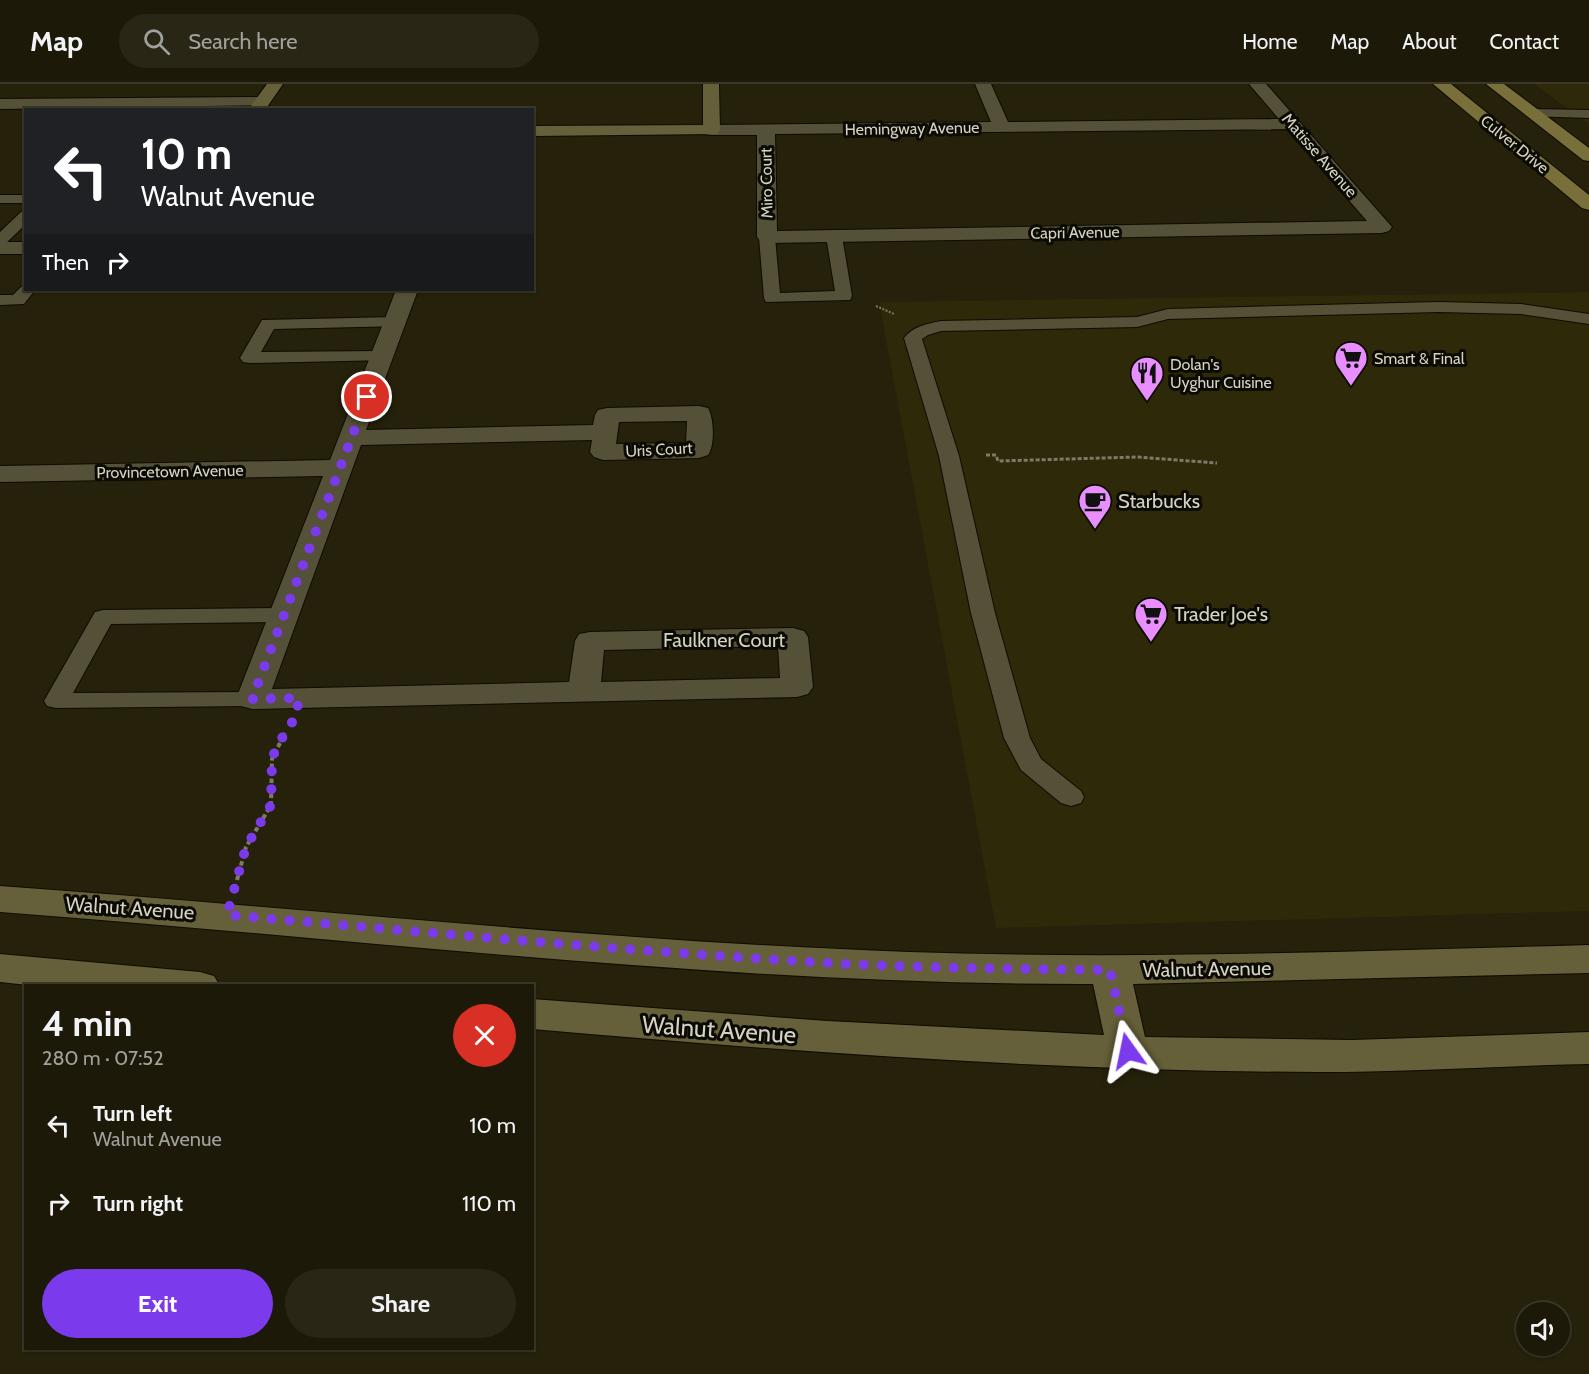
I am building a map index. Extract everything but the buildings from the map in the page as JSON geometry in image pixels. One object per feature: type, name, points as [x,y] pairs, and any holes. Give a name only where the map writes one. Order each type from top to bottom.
[{"type":"main road","points":[[259,106],[275,84]]},
{"type":"main road","points":[[711,84],[711,130]]},
{"type":"main road","name":"Culver Drive","points":[[1441,84],[1589,204]]},
{"type":"main road","points":[[1458,84],[1491,106],[1507,111],[1532,113]]},
{"type":"main road","name":"Culver Drive","points":[[1494,84],[1589,156]]},
{"type":"main road","name":"Hemingway Avenue","points":[[534,131],[711,130]]},
{"type":"main road","name":"Walnut Avenue","points":[[0,898],[227,915],[600,948],[813,962],[942,967],[1110,970],[1589,959]]},
{"type":"main road","points":[[0,968],[178,984]]},
{"type":"main road","points":[[1110,970],[1128,1051]]},
{"type":"main road","name":"Walnut Avenue","points":[[534,1014],[831,1038],[1128,1051],[1321,1056],[1589,1048]]},
{"type":"street","points":[[983,84],[1002,127]]},
{"type":"street","name":"Matisse Avenue","points":[[1257,84],[1382,226]]},
{"type":"street","points":[[0,104],[259,106]]},
{"type":"street","name":"Hemingway Avenue","points":[[711,130],[1292,124]]},
{"type":"street","name":"Miro Court","points":[[766,129],[767,237]]},
{"type":"street","name":"Capri Avenue","points":[[767,237],[1382,226]]},
{"type":"street","points":[[0,248],[24,248]]},
{"type":"street","points":[[252,699],[407,291]]},
{"type":"street","name":"Uris Court","points":[[351,438],[605,432]]},
{"type":"street","name":"Provincetown Avenue","points":[[0,474],[340,468]]},
{"type":"street","name":"Faulkner Court","points":[[252,699],[584,692],[797,687],[793,637],[590,641],[584,692]]},
{"type":"lane","points":[[1532,113],[1589,114]]},
{"type":"lane","points":[[0,199],[24,199]]},
{"type":"lane","points":[[0,241],[24,217]]},
{"type":"lane","points":[[767,237],[772,298],[844,296],[834,236]]},
{"type":"lane","points":[[0,300],[18,300],[26,291]]},
{"type":"lane","points":[[1071,797],[1030,764],[1017,738],[983,613],[949,456],[913,338],[922,331],[941,326],[1137,322],[1168,314],[1439,307],[1521,309],[1589,319]]},
{"type":"lane","points":[[383,356],[249,358],[268,324],[396,322]]},
{"type":"lane","points":[[252,699],[56,701],[103,617],[284,615]]},
{"type":"path","points":[[844,296],[887,311],[922,331]]},
{"type":"path","points":[[949,456],[996,455],[998,461],[1137,457],[1217,463]]},
{"type":"path","points":[[227,915],[246,847],[271,805],[272,759],[277,746],[296,716],[299,698]]},
{"type":"shaded area","points":[[1534,84],[1589,84],[1589,124]]},
{"type":"shaded area","points":[[1589,292],[1589,911],[996,928],[879,302]]},
{"type":"place","name":"Smart & Final","points":[[1351,387]]},
{"type":"place","name":"Dolan's Uyghur Cuisine","points":[[1147,402]]},
{"type":"place","name":"Starbucks","points":[[1095,530]]},
{"type":"place","name":"Trader Joe's","points":[[1151,643]]},
{"type":"route","points":[[367,397],[252,699],[299,698],[296,716],[287,728],[272,759],[271,805],[246,847],[227,915],[600,948],[813,962],[968,968],[1110,970],[1128,1051]]}]
